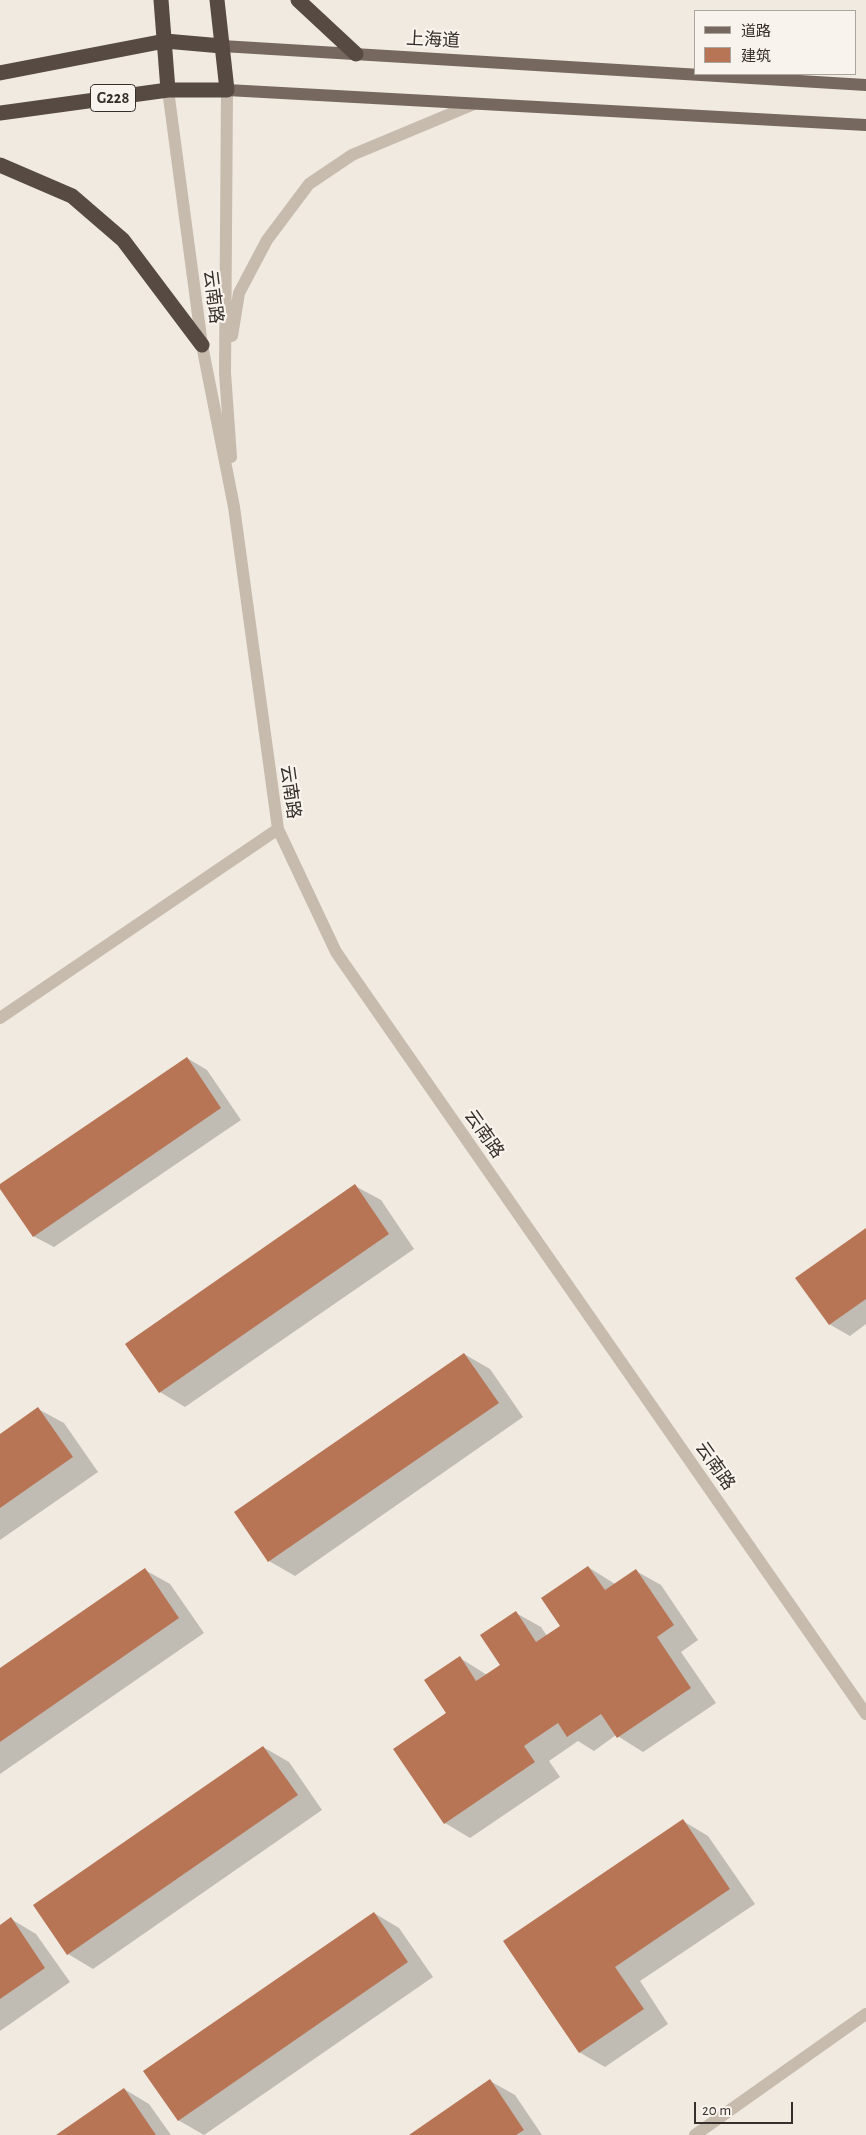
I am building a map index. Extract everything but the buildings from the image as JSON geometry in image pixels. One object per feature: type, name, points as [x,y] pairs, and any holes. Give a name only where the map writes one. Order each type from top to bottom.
[{"type":"highway","points":[[160,0],[168,90]]},
{"type":"highway","points":[[217,0],[227,90]]},
{"type":"highway","points":[[298,0],[356,54]]},
{"type":"highway","name":"上海道","points":[[0,73],[165,41],[222,46]]},
{"type":"highway","name":"G228","points":[[0,113],[168,90],[227,90]]},
{"type":"highway","points":[[0,165],[72,196],[122,240],[202,345]]},
{"type":"main road","name":"上海道","points":[[222,46],[694,75]]},
{"type":"main road","name":"上海道","points":[[701,75],[866,85]]},
{"type":"main road","points":[[227,90],[866,125]]},
{"type":"street","name":"云南路","points":[[168,90],[202,345],[234,507],[278,829],[336,952],[866,1714]]},
{"type":"street","name":"云南路","points":[[227,90],[225,373],[234,507]]},
{"type":"street","points":[[225,373],[239,293],[267,240],[309,184],[352,156],[474,104]]},
{"type":"street","points":[[0,1018],[278,829]]},
{"type":"street","points":[[695,2135],[866,2014]]}]
